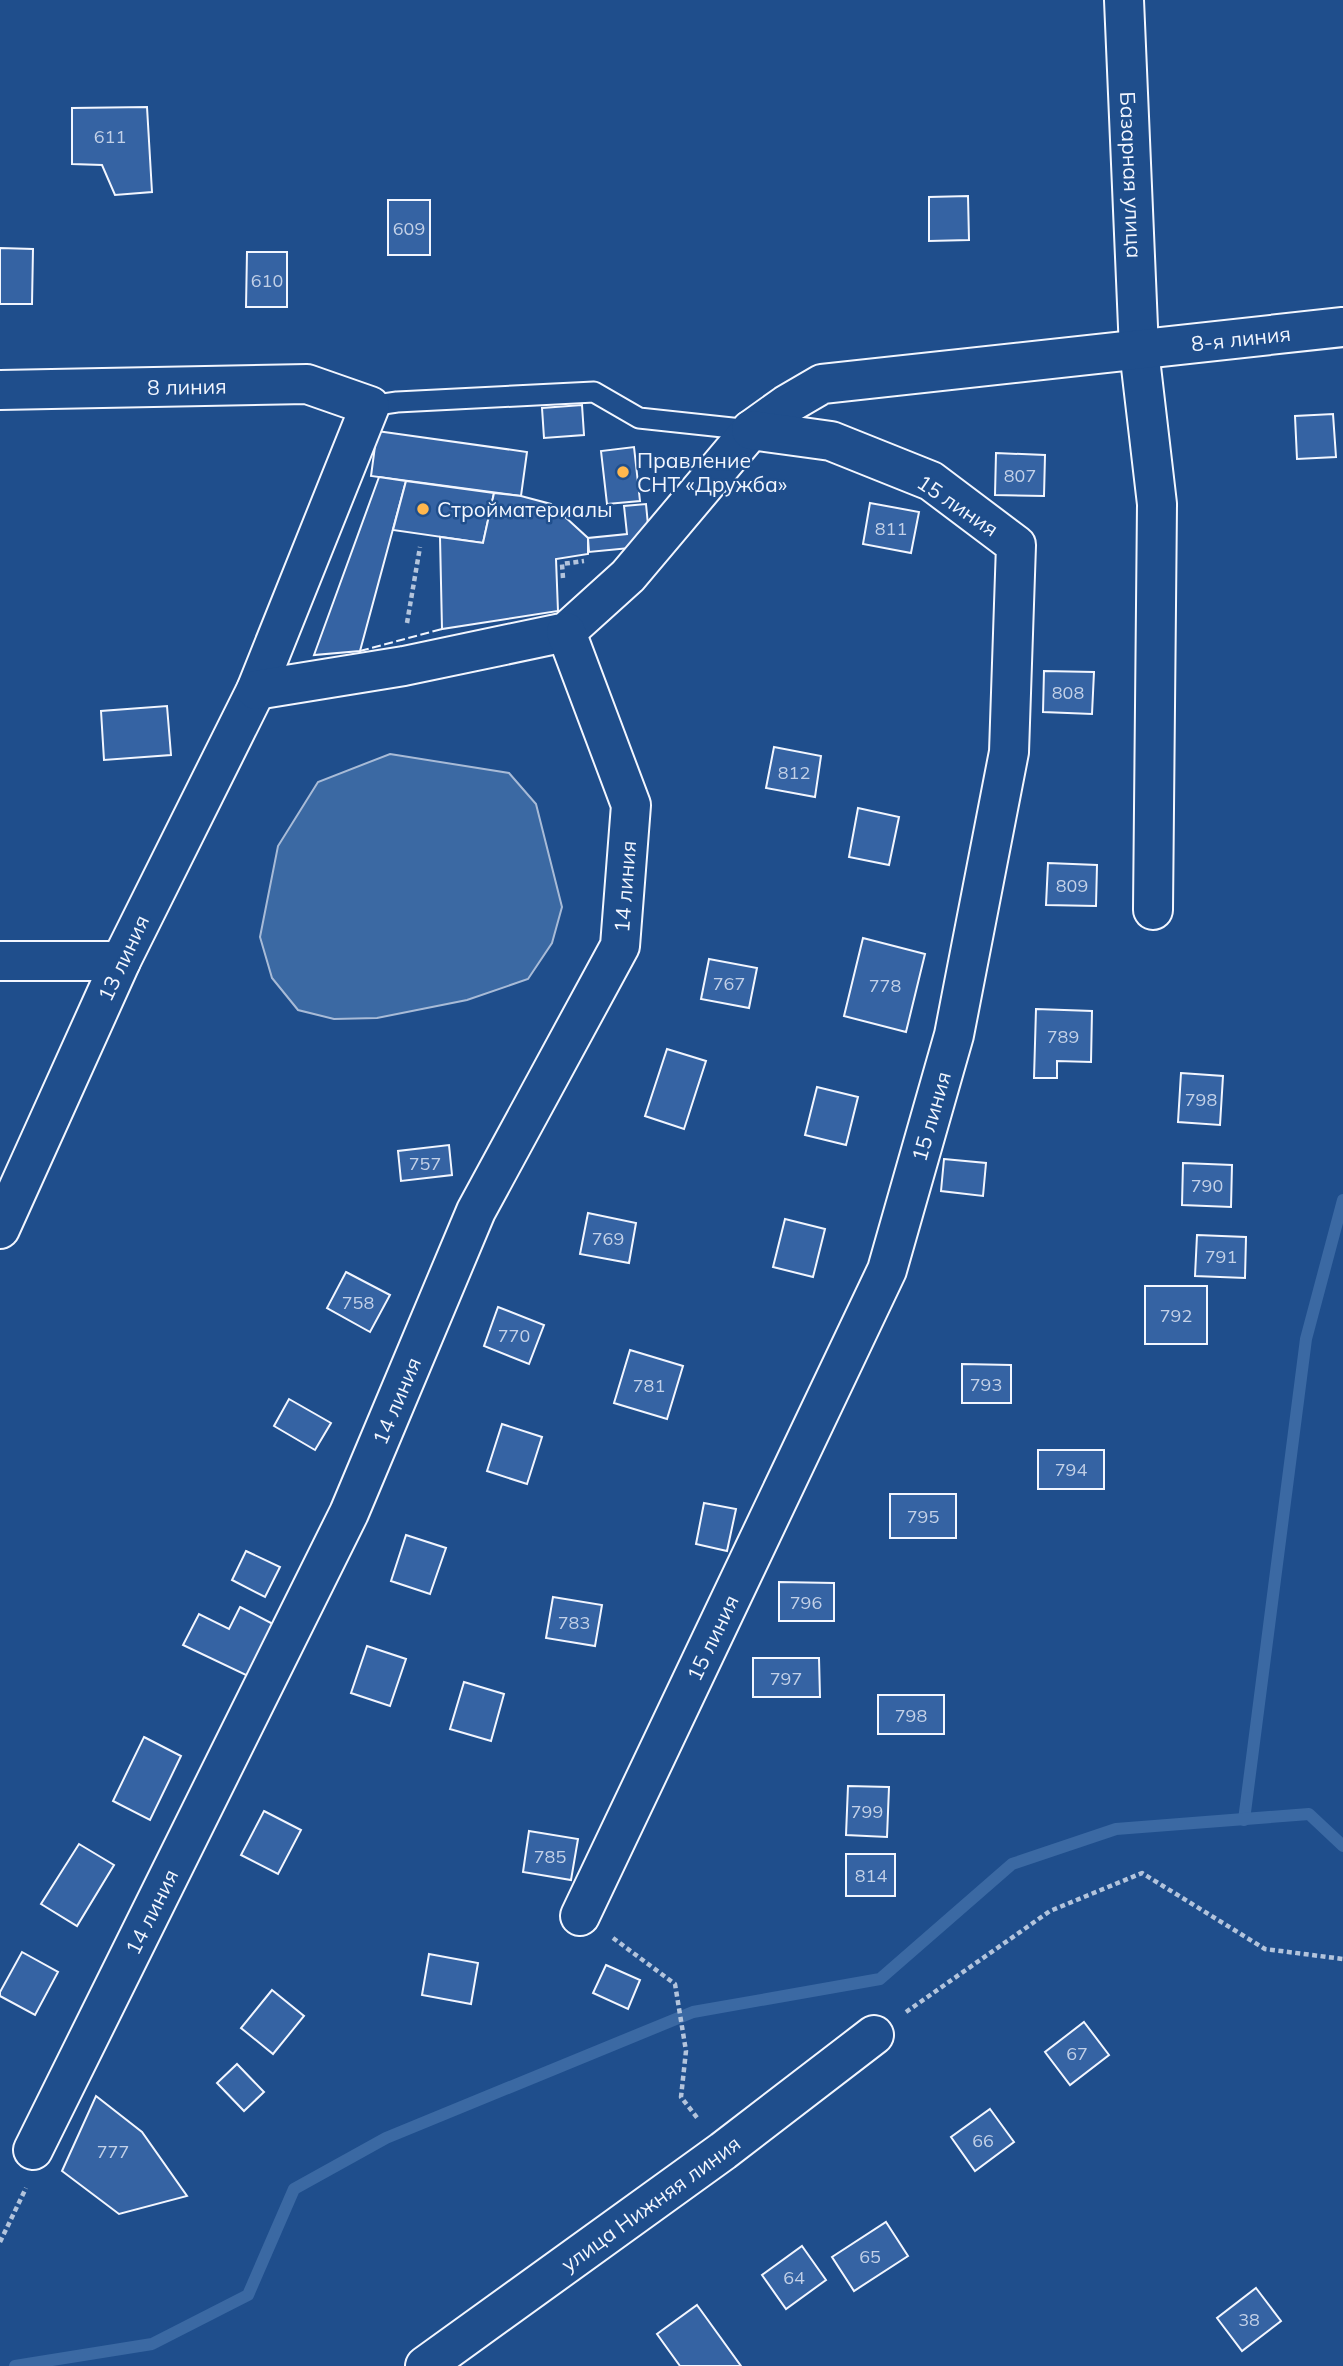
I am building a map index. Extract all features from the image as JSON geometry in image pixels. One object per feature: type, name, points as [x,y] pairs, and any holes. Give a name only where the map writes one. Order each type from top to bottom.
[{"type":"street","name":"Базарная улица","points":[[1124,0],[1139,350],[1157,504],[1153,910]]},
{"type":"street","name":"8-я линия","points":[[566,632],[628,576],[751,430],[822,384],[1343,327]]},
{"type":"street","name":"8 линия","points":[[0,390],[307,384],[370,406]]},
{"type":"street","name":"13 линия","points":[[0,1229],[121,961],[256,690],[370,406]]},
{"type":"street","name":"15 линия","points":[[580,1916],[887,1269],[954,1035],[1009,752],[1016,545],[931,481],[831,441],[751,430]]},
{"type":"street","points":[[256,690],[404,666],[566,632]]},
{"type":"street","name":"14 линия","points":[[33,2150],[349,1513],[476,1211],[620,946],[631,805],[566,632]]},
{"type":"street","points":[[0,961],[121,961]]},
{"type":"street","name":"улица Нижняя линия","points":[[425,2366],[723,2151],[874,2035]]},
{"type":"lane","points":[[370,406],[397,402],[594,392],[639,418],[751,430]]},
{"type":"path","points":[[404,666],[404,639],[420,547]]},
{"type":"path","points":[[874,2035],[1050,1911],[1142,1873],[1265,1949],[1343,1959]]},
{"type":"path","points":[[635,1953],[675,1984],[686,2051],[681,2098],[723,2151]]},
{"type":"path","points":[[0,2242],[42,2155],[33,2150]]},
{"type":"water","points":[[390,754],[509,773],[536,804],[562,907],[552,943],[528,979],[467,1000],[377,1018],[334,1019],[298,1010],[272,978],[260,937],[278,846],[318,782]]},
{"type":"building","points":[[147,107],[152,192],[115,195],[102,165],[72,164],[72,108]]},
{"type":"building","points":[[968,196],[969,240],[929,241],[929,197]]},
{"type":"building","points":[[388,200],[430,200],[430,255],[388,255]]},
{"type":"building","points":[[0,248],[33,249],[32,304],[0,304]]},
{"type":"building","points":[[247,252],[287,252],[287,307],[246,307]]},
{"type":"building","points":[[582,405],[584,435],[544,438],[542,408]]},
{"type":"building","points":[[1333,414],[1336,457],[1297,459],[1295,416]]},
{"type":"building","points":[[377,431],[527,452],[521,496],[371,476]]},
{"type":"building","points":[[634,447],[640,501],[607,504],[601,451]]},
{"type":"building","points":[[996,453],[1045,455],[1044,496],[995,495]]},
{"type":"building","points":[[379,477],[406,481],[360,651],[314,655]]},
{"type":"building","points":[[406,481],[494,493],[483,543],[393,530]]},
{"type":"building","points":[[494,493],[521,496],[551,504],[588,538],[588,554],[556,559],[558,611],[442,629],[440,537],[483,543]]},
{"type":"building","points":[[870,503],[919,512],[911,553],[863,544]]},
{"type":"building","points":[[646,504],[650,546],[589,552],[588,538],[627,534],[624,506]]},
{"type":"building","points":[[1044,671],[1094,672],[1092,714],[1043,712]]},
{"type":"building","points":[[167,706],[171,755],[104,760],[101,711]]},
{"type":"building","points":[[774,747],[821,756],[815,797],[766,788]]},
{"type":"building","points":[[858,808],[899,817],[889,865],[849,857]]},
{"type":"building","points":[[1048,863],[1097,865],[1096,906],[1046,905]]},
{"type":"building","points":[[863,938],[925,954],[906,1032],[844,1016]]},
{"type":"building","points":[[709,959],[757,968],[749,1008],[701,999]]},
{"type":"building","points":[[1036,1009],[1092,1011],[1091,1062],[1057,1061],[1057,1078],[1034,1078]]},
{"type":"building","points":[[667,1049],[706,1061],[684,1129],[645,1116]]},
{"type":"building","points":[[1181,1073],[1223,1076],[1220,1125],[1178,1122]]},
{"type":"building","points":[[817,1087],[858,1097],[846,1145],[805,1135]]},
{"type":"building","points":[[449,1145],[452,1175],[401,1181],[398,1151]]},
{"type":"building","points":[[944,1159],[986,1163],[983,1196],[941,1191]]},
{"type":"building","points":[[1183,1163],[1232,1165],[1231,1207],[1182,1205]]},
{"type":"building","points":[[588,1213],[636,1223],[629,1263],[580,1254]]},
{"type":"building","points":[[785,1219],[825,1229],[813,1277],[773,1267]]},
{"type":"building","points":[[1197,1235],[1246,1237],[1245,1278],[1195,1276]]},
{"type":"building","points":[[346,1272],[390,1295],[370,1332],[327,1308]]},
{"type":"building","points":[[1145,1286],[1207,1286],[1207,1344],[1145,1344]]},
{"type":"building","points":[[498,1307],[544,1325],[529,1364],[484,1346]]},
{"type":"building","points":[[630,1350],[683,1366],[667,1419],[614,1403]]},
{"type":"building","points":[[962,1364],[1011,1365],[1011,1403],[962,1403]]},
{"type":"building","points":[[289,1399],[331,1423],[315,1450],[274,1426]]},
{"type":"building","points":[[502,1424],[542,1437],[527,1484],[487,1471]]},
{"type":"building","points":[[1038,1450],[1104,1450],[1104,1489],[1038,1489]]},
{"type":"building","points":[[890,1494],[956,1494],[956,1538],[890,1538]]},
{"type":"building","points":[[704,1503],[736,1509],[727,1551],[696,1544]]},
{"type":"building","points":[[406,1535],[446,1548],[430,1594],[391,1581]]},
{"type":"building","points":[[246,1551],[280,1567],[265,1597],[232,1580]]},
{"type":"building","points":[[779,1582],[834,1583],[834,1621],[779,1621]]},
{"type":"building","points":[[553,1597],[602,1605],[595,1646],[546,1638]]},
{"type":"building","points":[[240,1607],[273,1624],[248,1676],[183,1645],[199,1614],[229,1629]]},
{"type":"building","points":[[367,1646],[406,1659],[390,1706],[351,1693]]},
{"type":"building","points":[[753,1658],[819,1658],[820,1697],[753,1697]]},
{"type":"building","points":[[464,1682],[504,1694],[491,1741],[450,1729]]},
{"type":"building","points":[[878,1695],[944,1695],[944,1734],[878,1734]]},
{"type":"building","points":[[144,1737],[181,1756],[150,1820],[113,1801]]},
{"type":"building","points":[[848,1786],[889,1787],[887,1837],[846,1835]]},
{"type":"building","points":[[264,1811],[301,1830],[278,1874],[241,1855]]},
{"type":"building","points":[[529,1831],[578,1839],[571,1880],[523,1872]]},
{"type":"building","points":[[79,1844],[114,1865],[77,1926],[41,1904]]},
{"type":"building","points":[[846,1854],[895,1854],[895,1896],[846,1896]]},
{"type":"building","points":[[22,1952],[58,1972],[35,2015],[0,1996]]},
{"type":"building","points":[[429,1954],[478,1963],[471,2004],[422,1995]]},
{"type":"building","points":[[606,1965],[640,1980],[628,2009],[593,1993]]},
{"type":"building","points":[[272,1990],[304,2016],[273,2054],[241,2028]]},
{"type":"building","points":[[1084,2022],[1109,2055],[1070,2085],[1045,2052]]},
{"type":"building","points":[[237,2064],[264,2092],[244,2111],[217,2083]]},
{"type":"building","points":[[96,2096],[142,2132],[187,2196],[119,2214],[62,2171]]},
{"type":"building","points":[[990,2109],[1014,2142],[975,2171],[951,2137]]},
{"type":"building","points":[[886,2222],[908,2256],[854,2291],[832,2257]]},
{"type":"building","points":[[802,2246],[826,2280],[786,2309],[762,2275]]},
{"type":"building","points":[[1256,2288],[1281,2321],[1242,2351],[1217,2318]]},
{"type":"building","points":[[697,2305],[741,2366],[680,2366],[657,2334]]},
{"type":"waterway","points":[[1244,1820],[1306,1339],[1343,1200]]},
{"type":"waterway","points":[[15,2366],[152,2344],[248,2295],[294,2189],[386,2138],[693,2012],[880,1979],[1012,1864],[1116,1829],[1309,1814],[1343,1846]]},
{"type":"fence","points":[[360,651],[442,629]]},
{"type":"place","name":"Правление СНТ «Дружба»","points":[[623,472]]},
{"type":"place","name":"Стройматериалы","points":[[423,509]]}]
